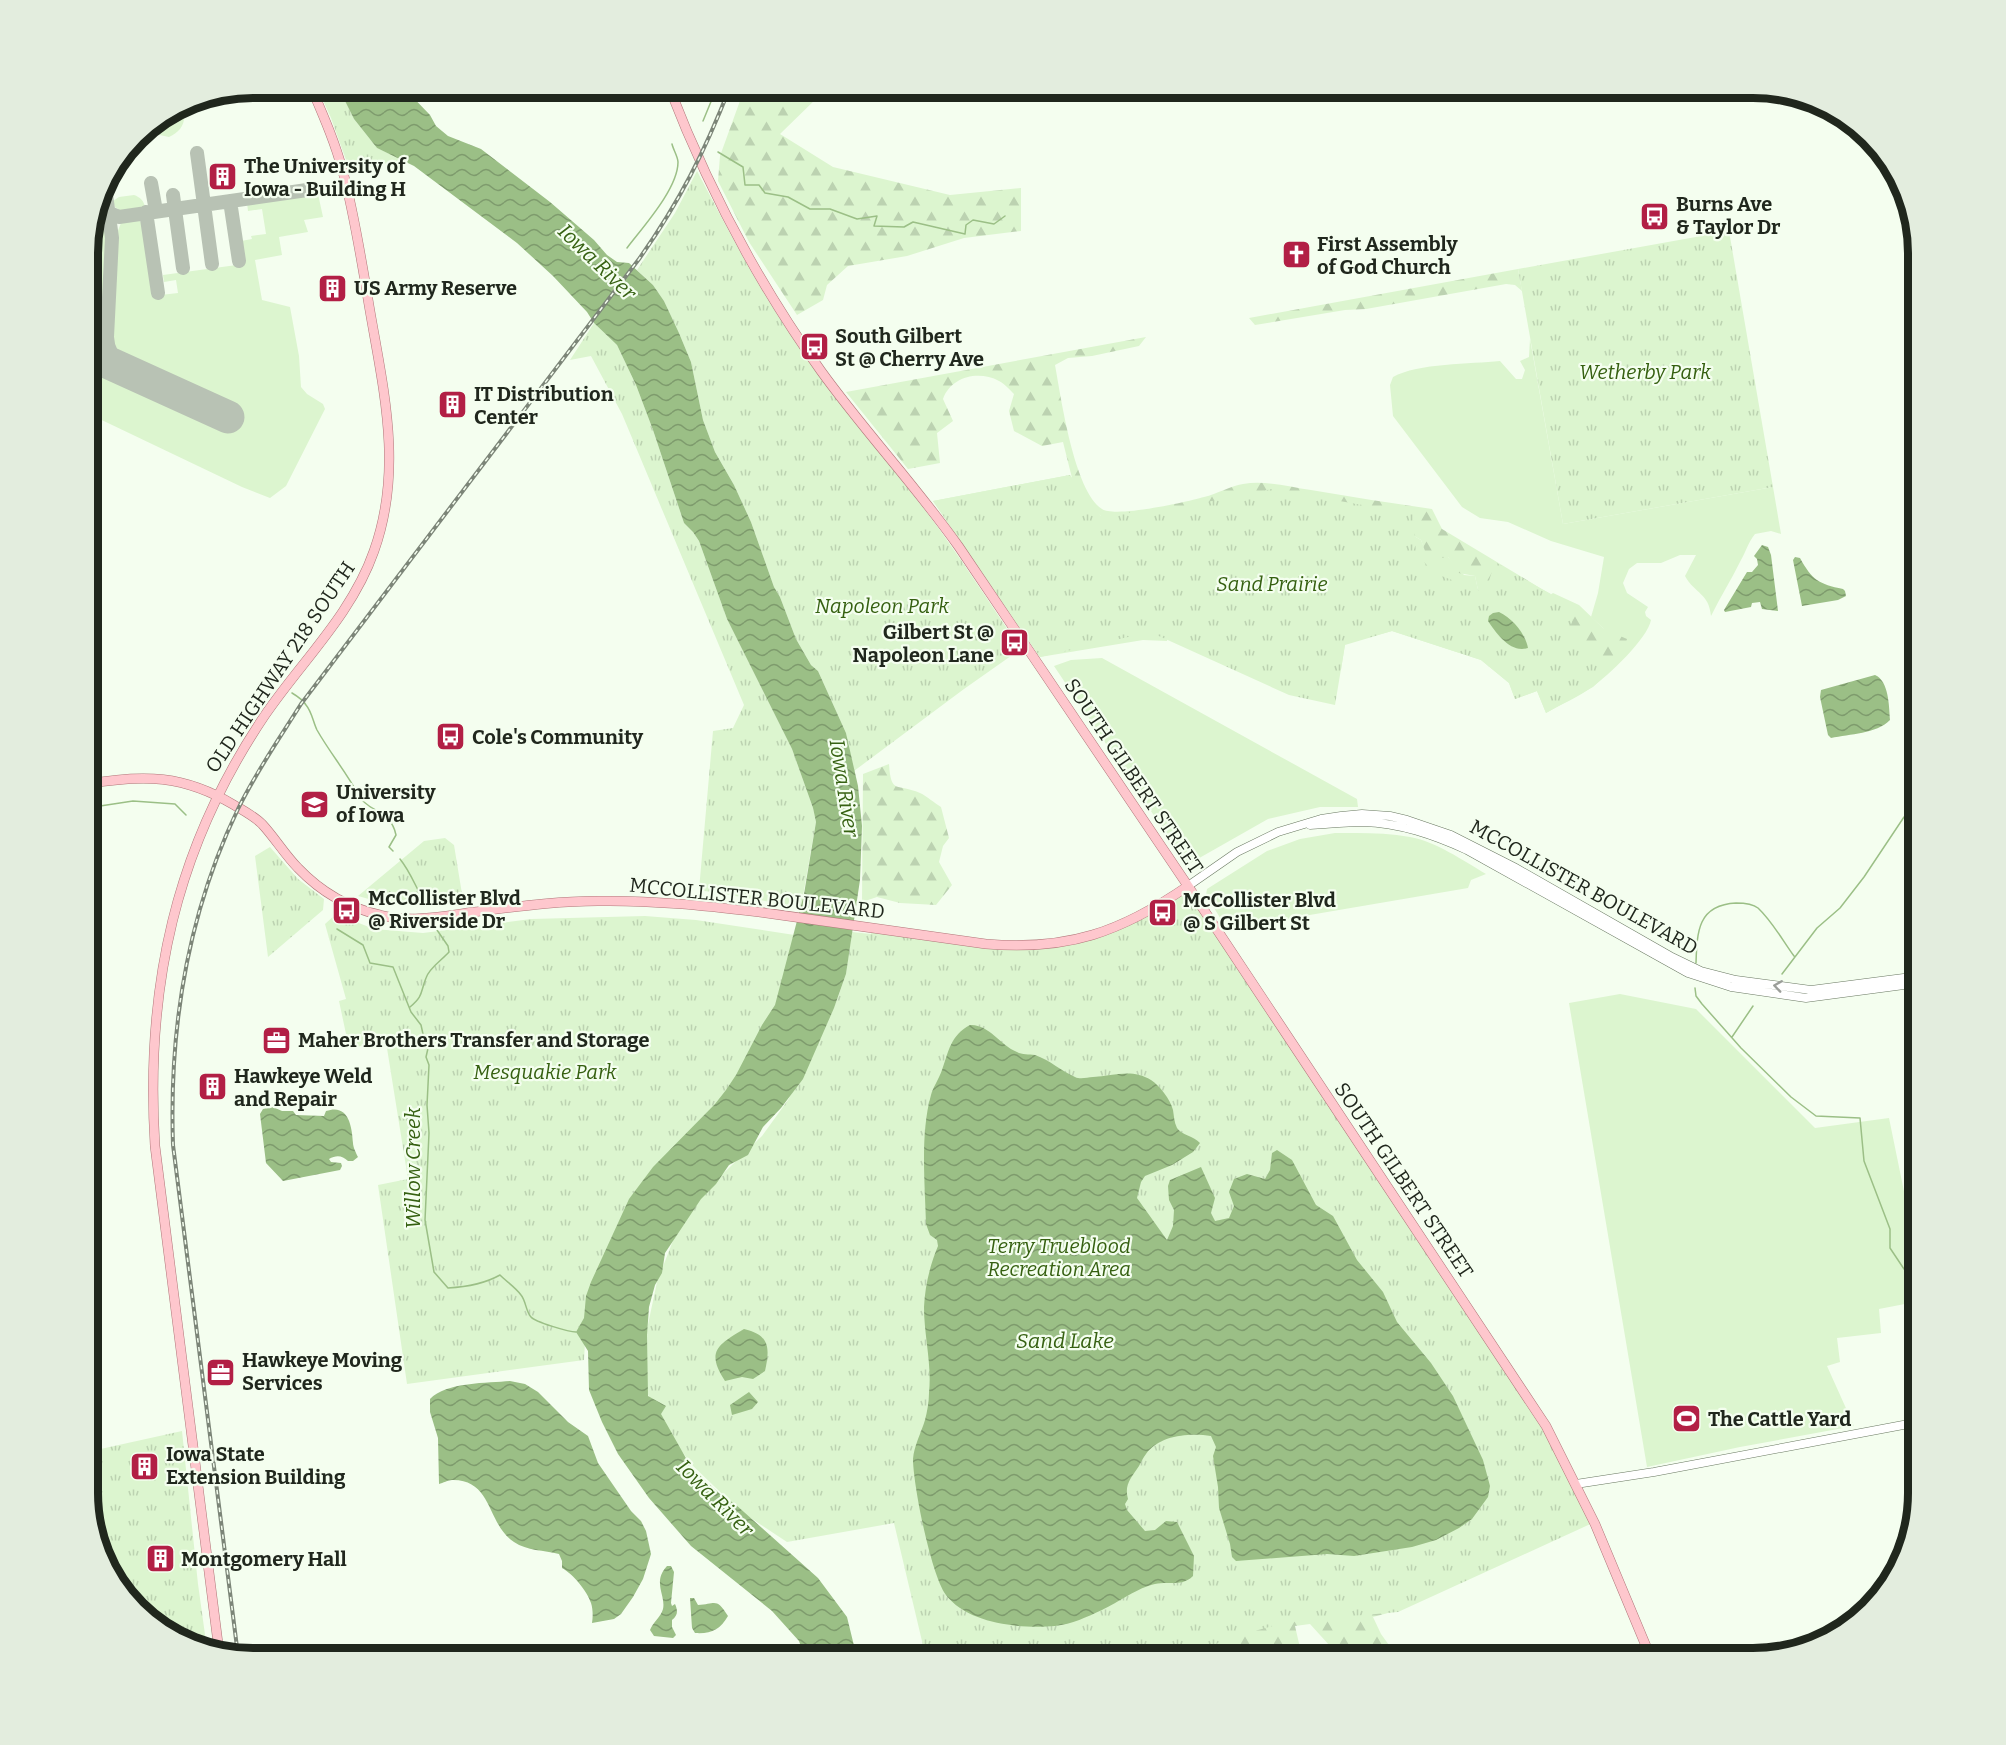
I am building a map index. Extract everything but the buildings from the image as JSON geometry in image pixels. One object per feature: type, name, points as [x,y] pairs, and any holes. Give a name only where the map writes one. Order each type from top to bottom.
[{"type":"main road","name":"OLD HIGHWAY 218 SOUTH","points":[[218,1644],[164,1225],[154,1128],[152,1081],[154,1031],[172,917],[192,855],[217,795],[233,764],[268,711],[352,597],[374,554],[385,516],[390,471],[389,438],[354,218],[330,130],[316,98]]},
{"type":"main road","name":"SOUTH GILBERT STREET","points":[[674,98],[717,197],[750,260],[785,317],[822,372],[948,531],[1188,886],[1546,1426],[1576,1484],[1626,1594],[1647,1648]]},
{"type":"main road","name":"MCCOLLISTER BOULEVARD","points":[[98,782],[150,777],[183,784],[217,795],[261,823],[298,868],[324,890],[351,906],[382,916],[400,918],[431,918],[552,903],[597,901],[680,904],[783,915],[1006,946],[1061,943],[1097,934],[1127,922],[1188,886]]},
{"type":"street","name":"MCCOLLISTER BOULEVARD","points":[[1188,886],[1257,841],[1278,832],[1321,819],[1362,814],[1390,816],[1451,835],[1514,867],[1670,956],[1701,971],[1736,981],[1811,990],[1908,977]]},
{"type":"street","name":"MCCOLLISTER BOULEVARD","points":[[1306,825],[1362,822],[1387,824],[1405,827],[1445,840],[1478,856],[1688,973],[1731,987],[1806,998],[1908,984]]},
{"type":"street","points":[[1576,1484],[1654,1472],[1908,1424]]},
{"type":"green space","points":[[322,98],[343,98],[354,119],[377,148],[403,160],[350,171]]},
{"type":"green space","points":[[741,98],[817,98],[780,134],[833,167],[950,195],[1021,188],[1021,231],[964,238],[907,256],[848,266],[827,285],[823,300],[797,315],[749,242],[718,181],[720,156]]},
{"type":"green space","points":[[184,114],[183,124],[174,134],[169,137],[155,134]]},
{"type":"green space","name":"Napoleon Park","points":[[697,171],[759,285],[782,322],[835,396],[928,514],[1021,649],[854,771],[846,733],[818,671],[811,665],[796,639],[774,587],[751,522],[734,485],[715,452],[703,420],[691,362],[679,333],[664,301],[653,285],[637,270],[675,213]]},
{"type":"green space","points":[[318,194],[323,217],[304,220],[308,232],[279,237],[282,255],[255,260],[262,300],[290,307],[299,356],[301,387],[307,394],[323,404],[325,409],[286,486],[270,498],[98,418],[98,367],[232,428],[240,413],[121,358],[119,355],[113,341],[117,233],[121,223],[137,217],[142,224],[152,296],[178,293],[176,280],[164,282],[163,275],[244,264],[241,241],[252,239],[251,236],[266,234],[262,209],[248,211],[247,203]]},
{"type":"green space","points":[[134,195],[143,201],[145,207],[143,209],[123,212],[115,207],[113,201],[119,197]]},
{"type":"green space","points":[[103,214],[106,240],[102,333],[98,341],[98,242]]},
{"type":"green space","name":"Wetherby Park","points":[[1729,231],[1773,487],[1563,524],[1518,269]]},
{"type":"green space","points":[[1518,269],[1522,291],[1515,285],[1506,284],[1366,309],[1345,310],[1255,325],[1249,318]]},
{"type":"green space","points":[[594,323],[617,345],[636,385],[684,523],[699,541],[727,619],[792,749],[813,808],[816,822],[801,907],[699,890],[713,731],[733,728],[744,705],[622,414],[591,356],[570,360]]},
{"type":"green space","points":[[1146,337],[1139,346],[1092,356],[1068,358],[1055,365],[1076,464],[1092,499],[1102,509],[1121,512],[1152,508],[1204,497],[1238,485],[1260,483],[1432,509],[1442,529],[1540,588],[1481,604],[1475,576],[1453,572],[1453,564],[1448,557],[1436,559],[1425,551],[1421,540],[1400,528],[1106,521],[1075,490],[1063,442],[1042,446],[1014,431],[1009,411],[1014,394],[999,381],[983,376],[966,378],[952,385],[943,399],[953,421],[937,433],[940,463],[908,469],[846,392]]},
{"type":"green space","name":"Sand Prairie","points":[[1530,339],[1563,524],[1773,487],[1781,534],[1771,531],[1755,534],[1711,616],[1705,598],[1685,576],[1696,555],[1680,555],[1661,563],[1637,563],[1629,569],[1623,583],[1627,593],[1648,607],[1645,612],[1651,620],[1643,637],[1599,682],[1546,713],[1537,691],[1515,699],[1509,683],[1481,660],[1392,631],[1345,644],[1341,670],[1168,634],[1167,641],[1143,640],[1040,657],[933,501],[1070,475],[1075,490],[1095,517],[1400,528],[1421,540],[1425,550],[1448,557],[1464,575],[1475,576],[1481,604],[1540,588],[1551,594],[1542,600],[1604,629],[1591,617],[1604,557],[1551,541],[1508,522],[1480,518],[1462,507],[1393,416],[1390,385],[1393,377],[1416,369],[1500,361],[1516,379],[1522,379],[1525,370],[1520,361],[1529,357]]},
{"type":"green space","name":"Sand Prairie","points":[[1070,475],[1101,516],[1187,506],[1272,489],[1413,514],[1416,553],[1434,573],[1485,593],[1495,562],[1576,609],[1569,631],[1615,666],[1593,687],[1546,713],[1537,691],[1515,699],[1509,683],[1481,660],[1392,631],[1345,645],[1335,705],[1289,695],[1150,632],[1040,657],[933,501]]},
{"type":"green space","points":[[1553,593],[1579,605],[1604,629],[1627,639],[1624,649],[1604,671],[1542,600]]},
{"type":"green space","points":[[1102,658],[1357,799],[1358,807],[1320,807],[1268,819],[1187,865],[1054,666],[1071,660]]},
{"type":"green space","points":[[889,764],[891,780],[894,784],[920,793],[941,807],[949,838],[943,846],[939,862],[952,885],[936,905],[900,903],[877,897],[862,902],[863,774]]},
{"type":"green space","points":[[1335,833],[1401,835],[1420,839],[1449,852],[1486,874],[1471,880],[1468,888],[1227,929],[1206,895],[1207,889],[1267,851],[1300,839]]},
{"type":"green space","points":[[445,838],[454,845],[463,900],[420,906],[383,903],[358,896],[424,841]]},
{"type":"green space","points":[[270,847],[298,879],[324,899],[323,910],[268,957],[255,856]]},
{"type":"green space","name":"Terry Trueblood Recreation Area","points":[[1188,886],[1505,1363],[1597,1521],[1398,1612],[1288,1622],[1236,1636],[1206,1648],[924,1648],[894,1523],[787,1542],[740,1511],[691,1464],[656,1415],[645,1387],[643,1348],[657,1282],[674,1238],[703,1193],[762,1136],[788,1100],[816,1047],[837,1000],[846,974],[852,932],[871,934],[872,928],[1006,946],[1097,934]]},
{"type":"green space","name":"Mesquakie Park","points":[[336,914],[374,929],[423,933],[531,919],[645,916],[696,920],[801,936],[779,1007],[586,1324],[584,1360],[407,1384],[378,1185],[408,1179],[386,1042],[349,1048],[339,1001],[346,999],[325,924]]},
{"type":"green space","points":[[1620,994],[1696,1009],[1815,1128],[1889,1118],[1908,1211],[1908,1303],[1879,1309],[1881,1333],[1837,1338],[1840,1362],[1827,1366],[1854,1426],[1647,1467],[1569,1003]]},
{"type":"green space","points":[[182,1431],[206,1640],[184,1632],[150,1609],[136,1595],[118,1570],[109,1552],[100,1523],[98,1450]]},
{"type":"green space","points":[[1399,1610],[1373,1617],[1391,1648],[1332,1648],[1310,1624],[1295,1626],[1300,1648],[1153,1648],[1235,1615]]},
{"type":"water","name":"Iowa River","points":[[343,98],[413,98],[430,115],[436,126],[448,136],[481,149],[550,202],[594,240],[607,255],[617,262],[629,263],[653,285],[664,301],[691,362],[703,420],[715,452],[734,485],[751,522],[774,587],[796,639],[811,665],[818,671],[846,733],[858,786],[862,826],[860,880],[846,974],[803,1079],[763,1127],[748,1155],[729,1165],[716,1184],[701,1199],[665,1253],[662,1273],[655,1285],[649,1307],[647,1335],[648,1396],[666,1406],[661,1414],[691,1467],[818,1578],[847,1617],[855,1648],[801,1648],[799,1641],[772,1611],[691,1546],[649,1498],[618,1454],[589,1390],[588,1351],[576,1332],[584,1318],[586,1296],[591,1282],[629,1199],[653,1167],[726,1090],[775,1005],[804,894],[816,822],[813,808],[792,749],[727,619],[699,541],[684,523],[653,430],[636,385],[617,345],[594,323],[587,312],[553,276],[517,243],[414,166],[377,148],[354,119]]},
{"type":"water","points":[[1762,545],[1768,547],[1771,555],[1778,611],[1762,609],[1760,602],[1752,603],[1751,607],[1725,612],[1724,610],[1747,572],[1752,572],[1758,565],[1754,556]]},
{"type":"water","points":[[1795,557],[1800,558],[1817,580],[1843,589],[1846,596],[1838,600],[1802,606],[1793,560]]},
{"type":"water","points":[[1499,612],[1517,627],[1528,648],[1516,648],[1510,645],[1495,631],[1488,621],[1489,616]]},
{"type":"water","points":[[1875,675],[1880,678],[1886,688],[1890,720],[1870,731],[1831,738],[1828,735],[1820,697],[1821,690]]},
{"type":"water","name":"Sand Lake","points":[[970,1025],[989,1031],[1017,1052],[1040,1057],[1077,1078],[1137,1074],[1151,1080],[1161,1089],[1172,1106],[1177,1128],[1200,1143],[1193,1152],[1172,1165],[1145,1176],[1141,1182],[1137,1198],[1167,1240],[1173,1226],[1174,1210],[1169,1200],[1170,1180],[1201,1167],[1215,1198],[1211,1213],[1215,1221],[1229,1218],[1234,1206],[1229,1192],[1234,1179],[1247,1174],[1265,1179],[1270,1170],[1272,1153],[1277,1150],[1292,1160],[1316,1205],[1333,1216],[1357,1260],[1383,1292],[1397,1322],[1431,1363],[1453,1396],[1483,1460],[1490,1486],[1488,1497],[1472,1519],[1436,1540],[1412,1547],[1354,1556],[1327,1554],[1236,1561],[1232,1557],[1219,1508],[1213,1456],[1216,1447],[1211,1436],[1176,1437],[1159,1443],[1146,1454],[1129,1482],[1128,1499],[1125,1504],[1127,1510],[1145,1531],[1155,1530],[1166,1521],[1177,1522],[1194,1556],[1193,1576],[1180,1583],[1160,1583],[1149,1586],[1091,1615],[1055,1626],[1011,1625],[996,1622],[981,1618],[956,1605],[946,1595],[940,1584],[929,1550],[919,1508],[913,1459],[928,1403],[930,1382],[925,1329],[925,1291],[938,1246],[937,1240],[930,1235],[926,1224],[925,1126],[932,1092],[951,1044],[963,1029]]},
{"type":"water","points":[[273,1107],[282,1111],[293,1111],[296,1115],[324,1116],[326,1111],[340,1110],[348,1118],[358,1157],[353,1161],[348,1161],[339,1156],[334,1157],[329,1159],[331,1162],[341,1163],[340,1170],[283,1181],[266,1163],[260,1114],[263,1109]]},
{"type":"water","points":[[744,1329],[759,1335],[766,1344],[765,1371],[753,1379],[742,1377],[725,1381],[716,1363],[717,1350]]},
{"type":"water","points":[[510,1381],[525,1384],[538,1392],[568,1422],[588,1436],[598,1463],[646,1531],[651,1554],[643,1579],[621,1614],[614,1619],[592,1623],[592,1605],[589,1598],[575,1579],[562,1568],[559,1554],[530,1549],[514,1542],[505,1534],[483,1495],[475,1487],[465,1482],[452,1480],[439,1484],[438,1438],[430,1412],[430,1399],[437,1393],[457,1386]]},
{"type":"water","points":[[749,1392],[758,1402],[752,1409],[732,1415],[730,1405]]},
{"type":"water","points":[[667,1566],[671,1566],[674,1572],[671,1603],[672,1606],[675,1604],[677,1611],[672,1620],[672,1627],[676,1635],[673,1638],[654,1636],[650,1630],[663,1609],[660,1578]]},
{"type":"water","points":[[690,1598],[694,1598],[698,1605],[718,1604],[728,1616],[722,1625],[714,1630],[695,1633],[692,1628]]},
{"type":"waterway","points":[[703,121],[713,98]]},
{"type":"waterway","points":[[627,248],[658,208],[672,184],[678,162],[672,144]]},
{"type":"waterway","points":[[718,152],[743,167],[745,185],[759,185],[765,193],[788,197],[810,209],[830,209],[857,219],[877,216],[874,226],[904,227],[913,222],[965,234],[966,225],[973,220],[994,224],[1005,216]]},
{"type":"waterway","points":[[272,676],[277,681]]},
{"type":"waterway","points":[[292,693],[308,708],[317,730],[359,796],[384,816],[393,827],[396,835],[389,847],[393,851]]},
{"type":"waterway","name":"Willow Creek","points":[[98,806],[133,801],[175,804],[186,815]]},
{"type":"waterway","points":[[1782,974],[1817,928],[1840,908],[1904,817]]},
{"type":"waterway","points":[[400,859],[426,904]]},
{"type":"waterway","points":[[1696,963],[1699,930],[1707,914],[1723,905],[1736,903],[1758,908],[1794,956]]},
{"type":"waterway","name":"Willow Creek","points":[[337,929],[363,945],[370,963],[393,967],[411,1012],[421,1025],[429,1044],[426,1057],[429,1065],[427,1105],[429,1133],[425,1220],[434,1272],[448,1288],[488,1281],[500,1275],[521,1295],[531,1317],[552,1326],[576,1332]]},
{"type":"waterway","points":[[410,1007],[420,997],[430,971],[449,952],[448,946],[437,930]]},
{"type":"waterway","points":[[1695,988],[1696,996],[1702,1004],[1741,1048],[1791,1097],[1816,1116],[1860,1118],[1864,1161],[1890,1229],[1890,1248],[1908,1273]]},
{"type":"waterway","points":[[1732,1037],[1753,1006]]},
{"type":"taxiway","points":[[197,153],[212,264]]},
{"type":"taxiway","points":[[151,183],[156,211]]},
{"type":"taxiway","points":[[108,212],[119,217],[307,190]]},
{"type":"taxiway","points":[[173,195],[183,268]]},
{"type":"taxiway","points":[[107,200],[112,238],[107,337],[109,348],[120,365],[169,389]]},
{"type":"taxiway","points":[[230,201],[239,261]]},
{"type":"taxiway","points":[[146,212],[158,293]]},
{"type":"taxiway","points":[[98,347],[107,337]]},
{"type":"runway","points":[[98,358],[228,417]]},
{"type":"railway","points":[[237,1646],[173,1145],[174,1058],[178,1015],[194,931],[206,890],[220,849],[245,795],[301,704],[639,259],[667,217],[690,176],[726,98]]},
{"type":"place","name":"The University of Iowa - Building H","points":[[223,177]]},
{"type":"place","name":"Burns Ave & Taylor Dr","points":[[1655,216]]},
{"type":"place","name":"First Assembly of God Church","points":[[1296,255]]},
{"type":"place","name":"US Army Reserve","points":[[333,288]]},
{"type":"place","name":"South Gilbert St @ Cherry Ave","points":[[814,347]]},
{"type":"place","name":"IT Distribution Center","points":[[453,405]]},
{"type":"place","name":"Gilbert St @ Napoleon Lane","points":[[1015,643]]},
{"type":"place","name":"Cole's Community","points":[[451,737]]},
{"type":"place","name":"University of Iowa","points":[[315,804]]},
{"type":"place","name":"McCollister Blvd @ Riverside Dr","points":[[347,910]]},
{"type":"place","name":"McCollister Blvd @ S Gilbert St","points":[[1162,912]]},
{"type":"place","name":"Maher Brothers Transfer and Storage","points":[[277,1040]]},
{"type":"place","name":"Hawkeye Weld and Repair","points":[[213,1087]]},
{"type":"place","name":"Hawkeye Moving Services","points":[[221,1372]]},
{"type":"place","name":"The Cattle Yard","points":[[1687,1419]]},
{"type":"place","name":"Iowa State Extension Building","points":[[145,1466]]},
{"type":"place","name":"Montgomery Hall","points":[[160,1559]]}]
